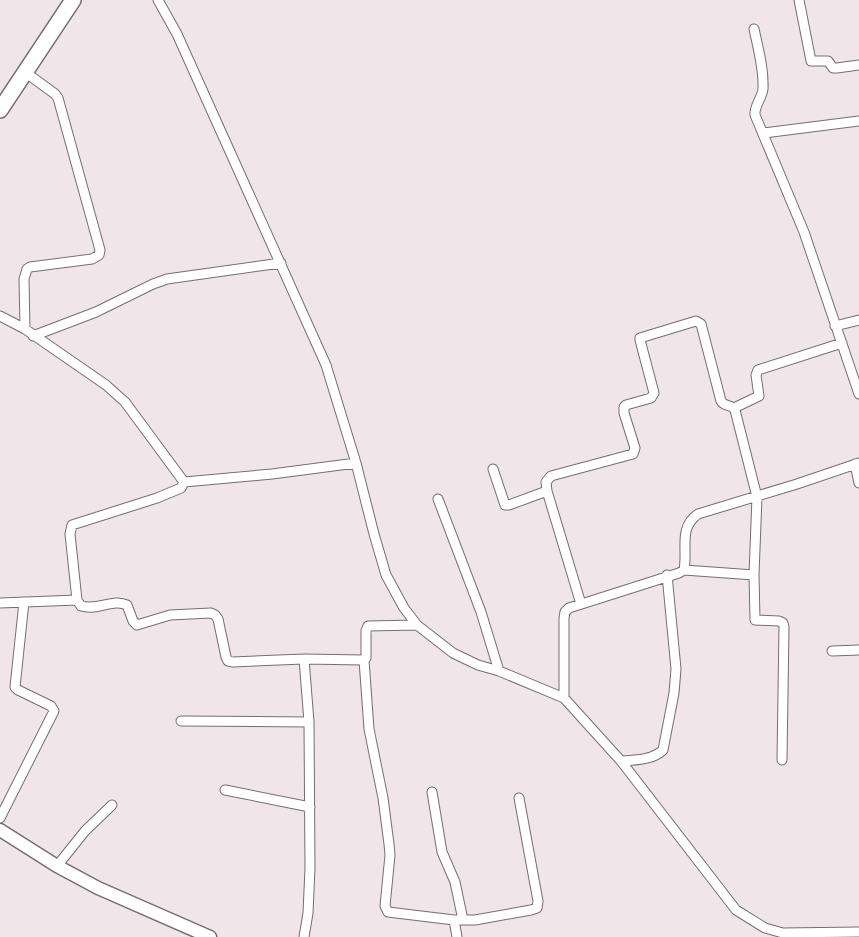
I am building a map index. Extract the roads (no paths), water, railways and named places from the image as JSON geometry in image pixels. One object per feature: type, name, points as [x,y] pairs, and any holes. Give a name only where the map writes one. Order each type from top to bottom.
[{"type":"highway","points":[[0,110],[73,0]]},
{"type":"main road","points":[[0,830],[57,866],[134,904],[210,937]]},
{"type":"street","points":[[158,0],[177,34],[326,365],[356,463],[386,575],[404,608],[417,625],[454,653],[478,665],[499,671],[564,698],[621,761],[736,910],[765,928],[783,933],[859,932]]},
{"type":"street","points":[[799,0],[811,61],[828,61],[834,68],[859,66]]},
{"type":"street","points":[[754,29],[762,69],[763,91],[755,112],[784,188],[804,232],[859,394]]},
{"type":"street","points":[[25,72],[58,98],[100,250],[99,255],[92,260],[30,267],[27,269],[24,279],[25,329]]},
{"type":"street","points":[[764,134],[859,121]]},
{"type":"street","points":[[33,336],[96,312],[167,279],[281,263]]},
{"type":"street","points":[[0,316],[25,329],[106,385],[125,402],[184,482]]},
{"type":"street","points":[[835,326],[859,320]]},
{"type":"street","points":[[581,604],[546,491],[546,482],[551,476],[630,455],[635,452],[624,407],[651,398],[654,393],[640,340],[642,337],[693,321],[699,322],[721,401],[734,408],[759,396],[756,372],[760,369],[842,343]]},
{"type":"street","points":[[734,408],[757,497],[754,575],[755,620],[779,621],[784,627],[782,760]]},
{"type":"street","points":[[184,482],[272,474],[356,463]]},
{"type":"street","points":[[684,570],[686,561],[685,530],[690,520],[698,514],[757,497],[857,463],[859,483]]},
{"type":"street","points":[[493,469],[505,505],[546,491]]},
{"type":"street","points":[[184,482],[181,488],[157,498],[72,525],[70,534],[77,600],[81,606],[94,608],[122,602],[127,604],[133,621],[137,625],[170,616],[211,613],[218,619],[228,661],[364,660]]},
{"type":"street","points":[[438,499],[481,612],[499,671]]},
{"type":"street","points":[[564,698],[565,612],[581,604],[684,570],[754,575]]},
{"type":"street","points":[[621,761],[644,758],[663,750],[674,692],[676,669],[667,576]]},
{"type":"street","points":[[0,603],[77,600]]},
{"type":"street","points":[[0,818],[54,711],[51,706],[15,687],[24,602]]},
{"type":"street","points":[[417,625],[368,626],[366,631],[366,658],[364,660],[369,729],[383,798],[390,855],[385,906],[388,912],[458,920],[480,919],[535,909],[538,906],[520,798]]},
{"type":"street","points":[[832,651],[859,650]]},
{"type":"street","points":[[304,659],[309,722],[310,807],[308,913],[304,937]]},
{"type":"street","points":[[181,721],[309,722]]},
{"type":"street","points":[[225,790],[310,807]]},
{"type":"street","points":[[432,792],[442,852],[455,882],[458,920],[457,937]]},
{"type":"street","points":[[57,866],[85,831],[112,805]]}]
